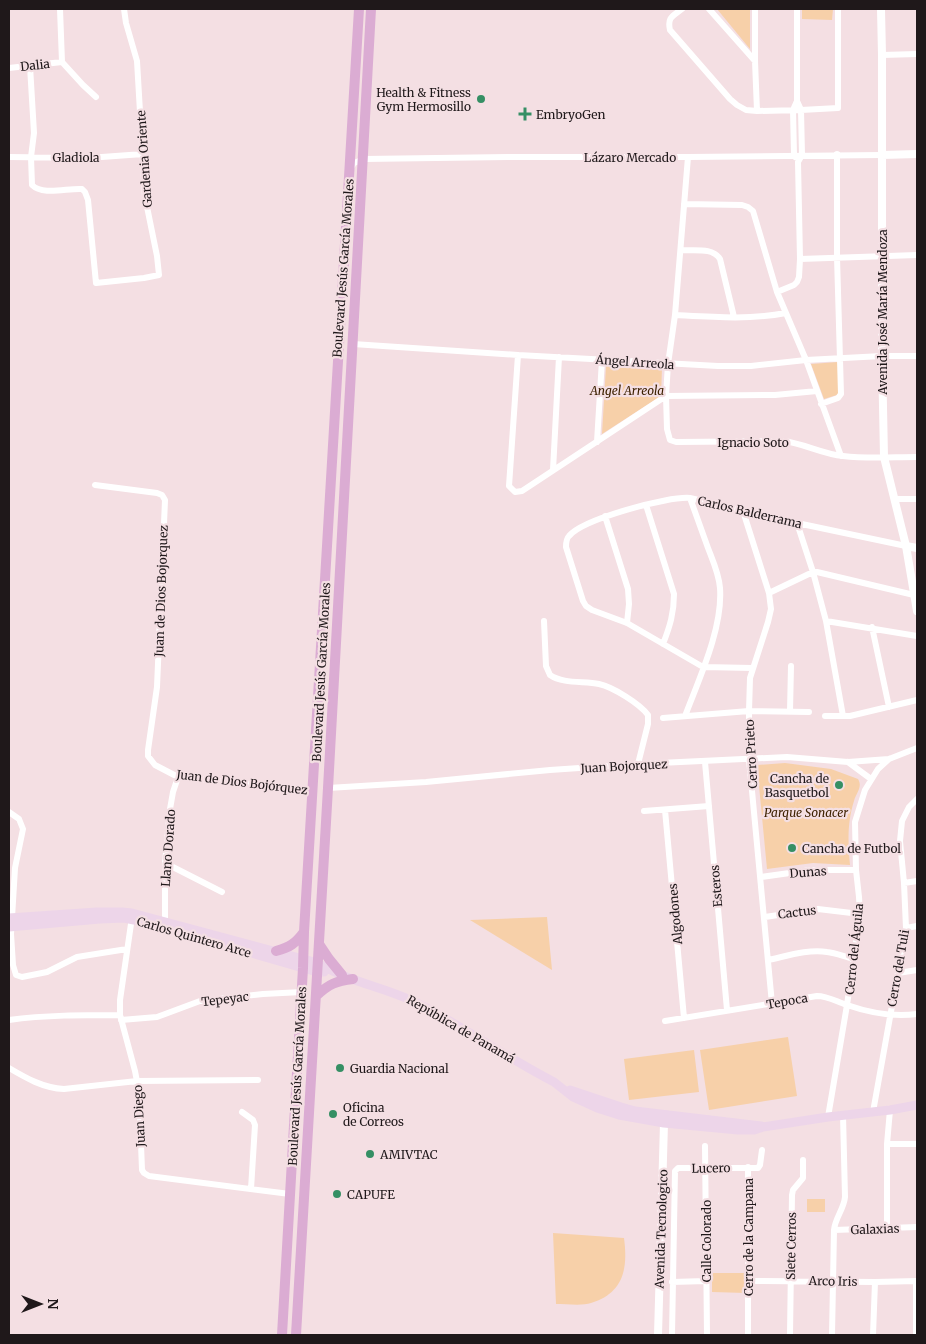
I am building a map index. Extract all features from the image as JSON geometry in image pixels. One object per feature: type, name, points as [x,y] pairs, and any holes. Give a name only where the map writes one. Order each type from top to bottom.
[{"type":"main road","name":"Boulevard Jesús García Morales","points":[[282,1335],[359,9]]},
{"type":"main road","name":"Boulevard Jesús García Morales","points":[[296,1335],[371,9]]},
{"type":"main road","points":[[336,391],[350,393]]},
{"type":"main road","name":"Carlos Quintero Arce","points":[[10,922],[132,916],[165,921],[225,941],[317,967]]},
{"type":"main road","name":"Carlos Quintero Arce","points":[[132,916],[144,922],[276,951],[304,963]]},
{"type":"main road","points":[[276,951],[288,948],[294,944],[304,932]]},
{"type":"main road","points":[[319,944],[337,973]]},
{"type":"main road","name":"República de Panamá","points":[[317,967],[392,992],[417,1003],[559,1086],[573,1097],[619,1115],[664,1123],[754,1130],[828,1117],[917,1105]]},
{"type":"main road","points":[[316,996],[325,987],[335,982],[353,979]]},
{"type":"main road","name":"República de Panamá","points":[[559,1086],[635,1111],[763,1127]]},
{"type":"main road","points":[[592,1098],[614,1109],[661,1118],[664,1123],[666,1120],[670,1120],[733,1127],[750,1124]]},
{"type":"street","points":[[60,9],[62,62],[96,97]]},
{"type":"street","name":"Gardenia Oriente","points":[[31,157],[32,185],[36,189],[42,191],[74,188],[82,189],[85,192],[88,200],[96,283],[160,275],[145,197],[137,61],[124,9]]},
{"type":"street","points":[[682,9],[670,18],[670,30],[737,106],[746,110],[757,111],[838,108],[838,9]]},
{"type":"street","points":[[708,9],[755,61]]},
{"type":"street","points":[[755,9],[757,111]]},
{"type":"street","points":[[777,292],[797,282],[800,258],[798,162],[794,155],[797,110],[797,9]]},
{"type":"street","name":"Avenida José María Mendoza","points":[[881,9],[884,457],[906,546],[917,611]]},
{"type":"street","points":[[882,55],[917,54]]},
{"type":"street","name":"Dalia","points":[[9,68],[62,62]]},
{"type":"street","points":[[30,66],[34,133],[31,157]]},
{"type":"street","points":[[797,110],[802,155],[798,162]]},
{"type":"street","name":"Gladiola","points":[[9,157],[88,158],[143,154]]},
{"type":"street","points":[[821,404],[840,397],[841,394],[837,257],[837,154]]},
{"type":"street","name":"Lázaro Mercado","points":[[364,159],[917,154]]},
{"type":"street","points":[[666,396],[681,250],[688,157]]},
{"type":"street","points":[[349,172],[354,163],[364,159]]},
{"type":"street","points":[[684,204],[742,205],[753,210],[777,292],[806,360],[842,456]]},
{"type":"street","points":[[681,250],[712,251],[718,254],[734,318]]},
{"type":"street","points":[[800,258],[917,255]]},
{"type":"street","points":[[675,315],[734,318],[786,313]]},
{"type":"street","name":"Ángel Arreola","points":[[353,344],[718,366],[751,366],[841,358],[917,356]]},
{"type":"street","points":[[518,355],[509,486],[515,492],[522,491],[666,396],[775,395],[817,391]]},
{"type":"street","points":[[553,470],[559,357]]},
{"type":"street","points":[[597,442],[602,360]]},
{"type":"street","name":"Ignacio Soto","points":[[666,396],[666,430],[670,440],[676,442],[783,440],[842,456],[917,458]]},
{"type":"street","name":"Juan de Dios Bojorquez","points":[[95,485],[157,493],[162,495],[165,500],[157,687],[148,756]]},
{"type":"street","points":[[685,716],[717,624],[720,603],[717,571],[690,498]]},
{"type":"street","name":"Carlos Balderrama","points":[[627,623],[586,606],[566,547],[567,539],[576,530],[605,516],[668,499],[690,498],[917,548]]},
{"type":"street","points":[[894,499],[917,499]]},
{"type":"street","points":[[646,505],[674,594],[674,609],[671,623],[663,644]]},
{"type":"street","name":"Cerro Prieto","points":[[743,511],[769,593],[770,609],[768,622],[752,668],[749,711],[750,759],[772,1004]]},
{"type":"street","points":[[605,516],[628,589],[630,604],[627,623],[703,667],[752,668]]},
{"type":"street","points":[[797,523],[826,621],[843,716]]},
{"type":"street","points":[[769,593],[813,572],[817,572],[914,595]]},
{"type":"street","points":[[544,621],[546,666],[550,675],[559,679],[607,686],[628,698],[648,715],[648,724],[638,764]]},
{"type":"street","points":[[826,621],[872,627],[917,636]]},
{"type":"street","points":[[872,627],[889,707]]},
{"type":"street","points":[[790,711],[791,666]]},
{"type":"street","points":[[825,716],[854,715],[917,700]]},
{"type":"street","points":[[663,718],[749,711],[809,712]]},
{"type":"street","name":"Juan Bojorquez","points":[[328,788],[638,764],[800,758],[848,762],[889,759],[917,748]]},
{"type":"street","name":"Juan de Dios Bojórquez","points":[[148,756],[155,765],[178,777],[314,790]]},
{"type":"street","name":"Cerro del Águila","points":[[828,1117],[848,1005],[860,914],[856,870],[855,822],[865,790],[878,769],[889,759]]},
{"type":"street","name":"Esteros","points":[[705,762],[727,1010]]},
{"type":"street","points":[[848,762],[871,779]]},
{"type":"street","name":"Llano Dorado","points":[[165,921],[165,864],[170,809],[178,777]]},
{"type":"street","name":"Cerro del Tuli","points":[[873,1112],[906,928],[900,842],[902,821],[909,807],[917,799]]},
{"type":"street","points":[[644,811],[709,806]]},
{"type":"street","name":"Algodones","points":[[665,810],[684,1018]]},
{"type":"street","points":[[9,812],[19,819],[23,829],[15,868],[10,922],[15,973],[18,976],[47,972],[77,957],[127,950]]},
{"type":"street","points":[[165,864],[222,892]]},
{"type":"street","name":"Dunas","points":[[761,876],[811,870],[856,870]]},
{"type":"street","points":[[904,883],[917,881]]},
{"type":"street","name":"Cactus","points":[[764,917],[818,909],[860,914]]},
{"type":"street","name":"Juan Diego","points":[[132,916],[120,1000],[120,1018],[137,1081],[141,1163],[144,1173],[149,1176],[290,1194]]},
{"type":"street","points":[[906,928],[917,926]]},
{"type":"street","points":[[768,960],[819,951],[854,959]]},
{"type":"street","points":[[898,973],[917,970]]},
{"type":"street","name":"Tepeyac","points":[[9,1020],[58,1015],[120,1018],[157,1017],[200,1001],[302,992]]},
{"type":"street","name":"Tepoca","points":[[665,1021],[822,996],[848,1005],[890,1015],[906,1016],[917,1014]]},
{"type":"street","points":[[9,1068],[38,1084],[56,1089],[137,1081],[258,1080]]},
{"type":"street","points":[[887,1228],[887,1144],[890,1110]]},
{"type":"street","points":[[242,1112],[253,1120],[255,1125],[251,1189]]},
{"type":"street","points":[[832,1335],[834,1230],[835,1222],[844,1202],[843,1115]]},
{"type":"street","name":"Avenida Tecnologico","points":[[658,1335],[664,1123]]},
{"type":"street","points":[[887,1144],[917,1144]]},
{"type":"street","name":"Calle Colorado","points":[[705,1146],[707,1335]]},
{"type":"street","name":"Cerro de la Campana","points":[[748,1335],[748,1168],[760,1167],[762,1150]]},
{"type":"street","name":"Siete Cerros","points":[[790,1335],[792,1195],[793,1190],[803,1178],[803,1160]]},
{"type":"street","name":"Lucero","points":[[672,1282],[675,1171],[678,1168],[748,1168]]},
{"type":"street","name":"Galaxias","points":[[834,1230],[917,1227]]},
{"type":"street","points":[[672,1335],[672,1282],[706,1281]]},
{"type":"street","name":"Arco Iris","points":[[749,1281],[916,1281]]},
{"type":"street","points":[[916,1281],[916,1335]]},
{"type":"street","points":[[873,1335],[874,1282]]},
{"type":"green space","points":[[717,9],[750,9],[750,49]]},
{"type":"green space","points":[[802,9],[833,9],[832,20],[802,19]]},
{"type":"green space","points":[[838,362],[840,394],[824,399],[811,364]]},
{"type":"green space","name":"Angel Arreola","points":[[606,366],[662,368],[661,396],[602,434]]},
{"type":"green space","name":"Parque Sonacer","points":[[785,763],[831,769],[858,779],[859,787],[849,825],[850,865],[813,863],[767,869],[757,765]]},
{"type":"green space","points":[[547,917],[552,970],[470,920]]},
{"type":"green space","points":[[788,1037],[797,1096],[709,1110],[700,1050]]},
{"type":"green space","points":[[694,1050],[699,1092],[629,1100],[624,1059]]},
{"type":"green space","points":[[807,1199],[825,1199],[825,1212],[807,1212]]},
{"type":"green space","points":[[553,1233],[624,1238],[624,1269],[617,1286],[611,1293],[602,1299],[588,1304],[556,1304]]},
{"type":"green space","points":[[712,1273],[746,1273],[746,1293],[712,1292]]},
{"type":"place","name":"Health & Fitness Gym Hermosillo","points":[[481,99]]},
{"type":"place","name":"EmbryoGen","points":[[525,114]]},
{"type":"place","name":"Cancha de Basquetbol","points":[[839,785]]},
{"type":"place","name":"Cancha de Futbol","points":[[792,848]]},
{"type":"place","name":"Guardia Nacional","points":[[340,1068]]},
{"type":"place","name":"Oficina de Correos","points":[[333,1114]]},
{"type":"place","name":"AMIVTAC","points":[[370,1154]]},
{"type":"place","name":"CAPUFE","points":[[337,1194]]}]
